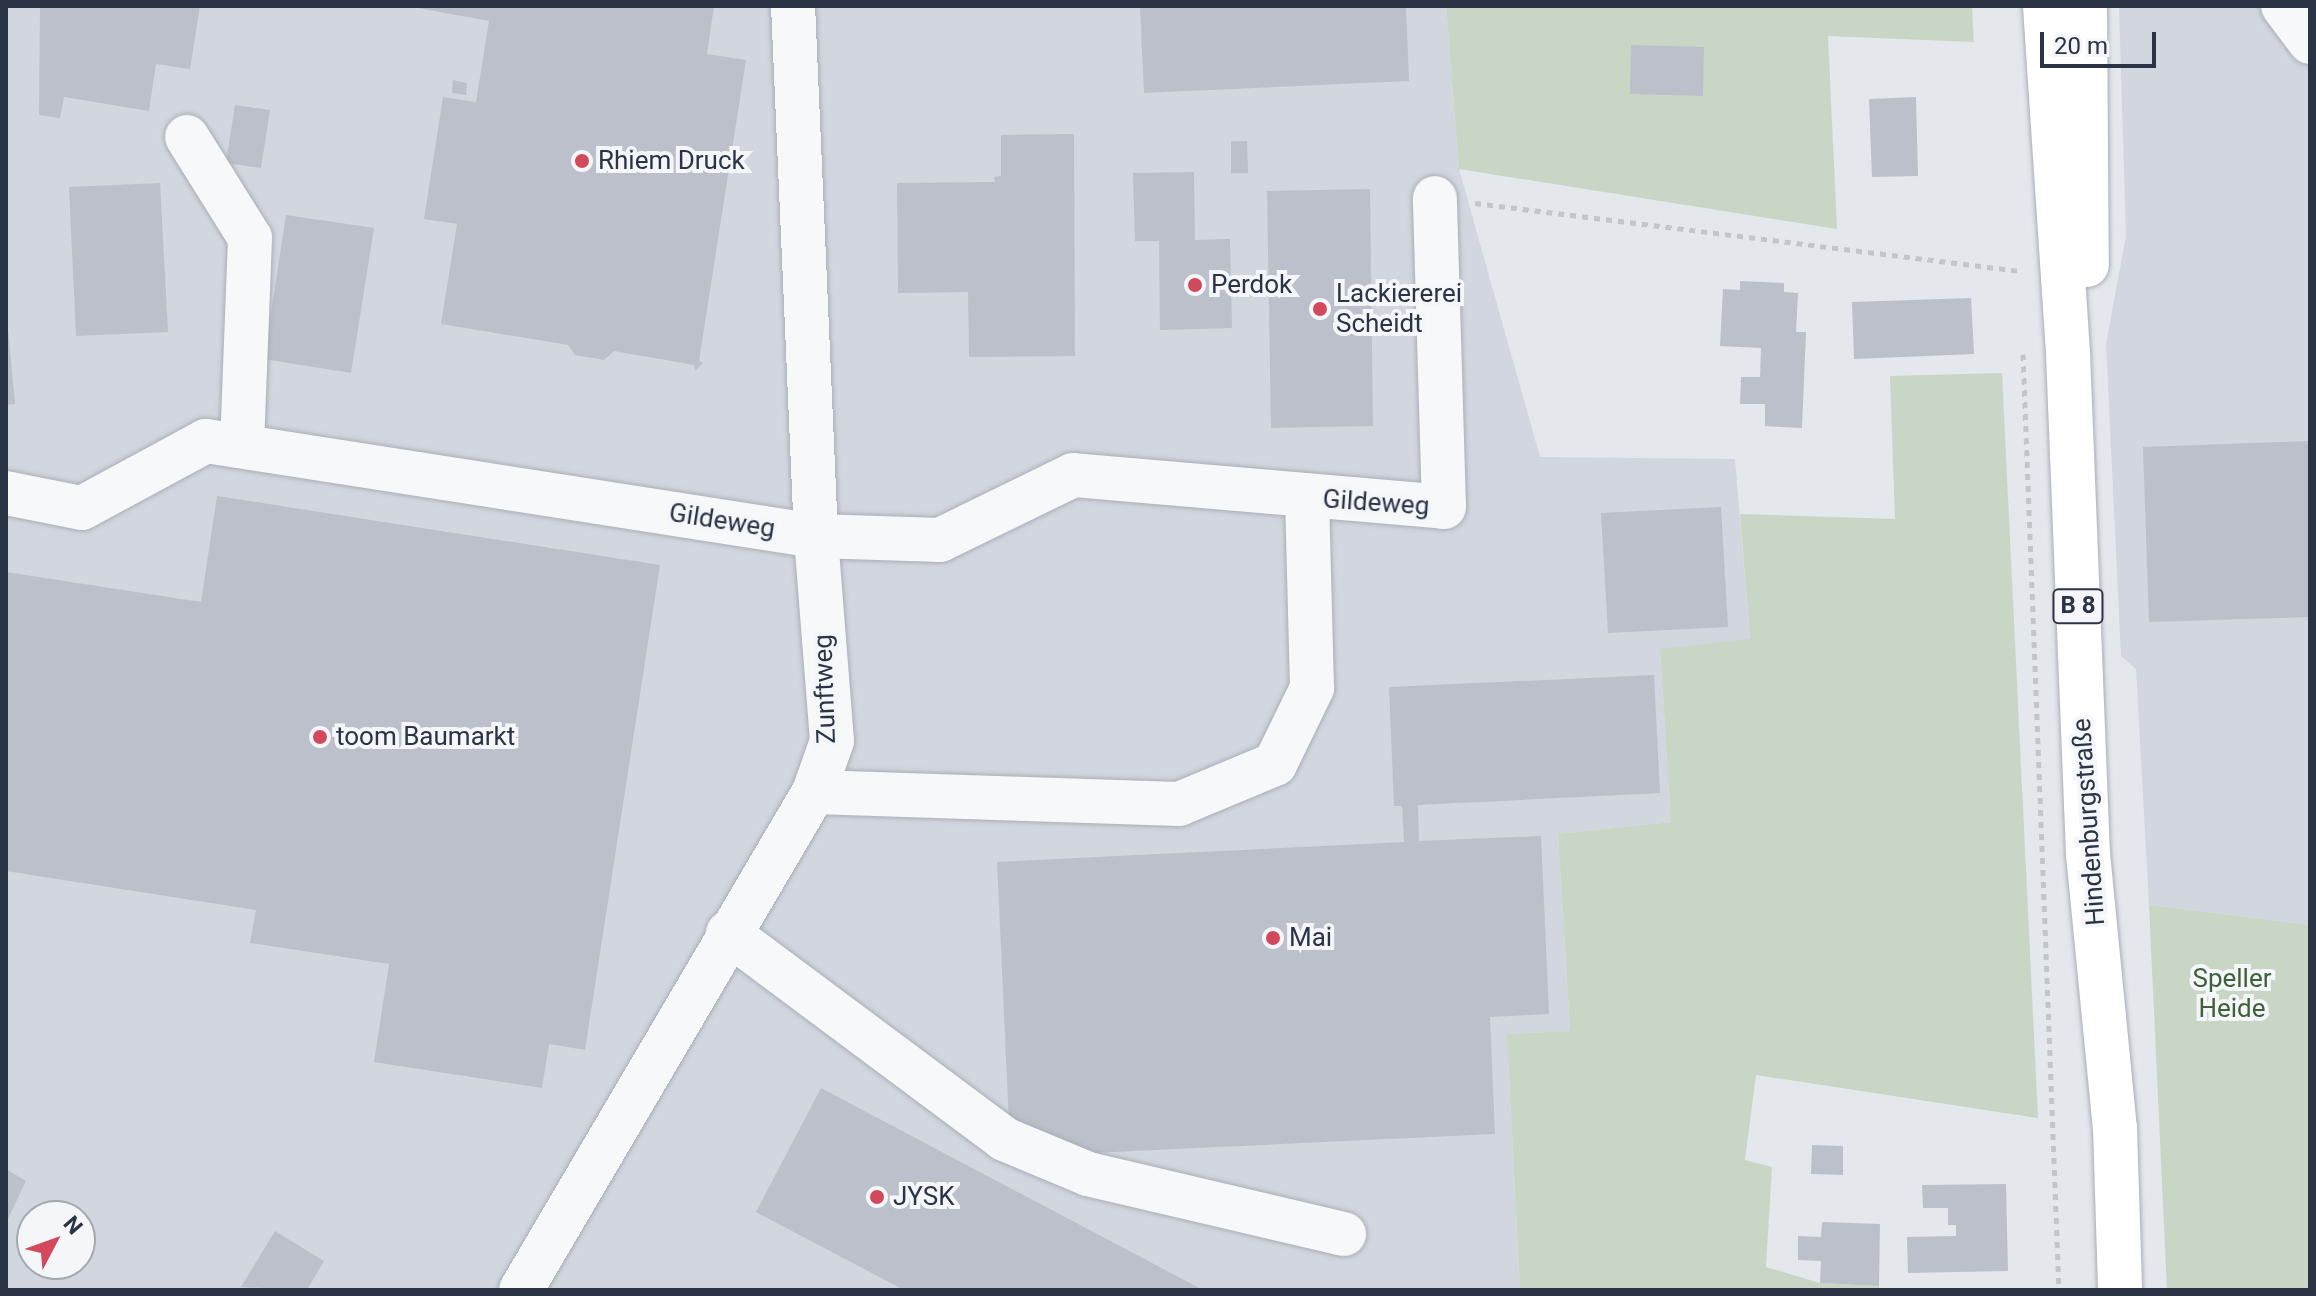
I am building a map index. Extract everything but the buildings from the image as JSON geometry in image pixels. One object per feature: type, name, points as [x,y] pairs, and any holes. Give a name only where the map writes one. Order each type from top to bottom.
[{"type":"main road","name":"Hindenburgstraße","points":[[2045,6],[2068,354],[2088,854],[2115,1128],[2120,1290]]},
{"type":"main road","name":"Hindenburgstraße","points":[[2068,354],[2090,250],[2085,6]]},
{"type":"street","name":"Zunftweg","points":[[521,1290],[728,933],[814,792],[832,741],[816,536],[793,6]]},
{"type":"street","points":[[2283,6],[2310,42]]},
{"type":"street","points":[[187,137],[250,238],[242,446]]},
{"type":"street","name":"Gildeweg","points":[[6,493],[82,508],[206,441],[816,536],[940,540],[1073,475],[1307,498],[1444,507],[1435,198]]},
{"type":"street","points":[[814,792],[1179,804],[1275,764],[1312,688],[1307,498]]},
{"type":"street","points":[[728,933],[1004,1139],[1088,1174],[1344,1234]]},
{"type":"path","points":[[1435,198],[2020,271]]},
{"type":"path","points":[[2019,256],[2020,287]]},
{"type":"path","points":[[2023,350],[2059,1290]]},
{"type":"shaded area","points":[[6,6],[1446,6],[1459,169],[1540,457],[1735,459],[1750,640],[1660,650],[1671,822],[1558,834],[1570,1031],[1507,1034],[1520,1290],[6,1290]]},
{"type":"shaded area","points":[[2119,6],[2270,6],[2310,59],[2310,925],[2149,905],[2136,669],[2121,656],[2106,344],[2126,236]]},
{"type":"green space","points":[[1446,6],[1972,6],[1974,42],[1828,36],[1837,229],[1459,169]]},
{"type":"green space","points":[[2002,373],[2038,1118],[1756,1075],[1745,1160],[1772,1167],[1766,1267],[1820,1283],[1879,1286],[1879,1290],[1520,1290],[1507,1034],[1570,1031],[1558,834],[1671,822],[1660,649],[1750,639],[1740,514],[1895,519],[1890,376]]},
{"type":"green space","name":"Speller Heide","points":[[2149,905],[2310,925],[2310,1290],[2167,1290]]},
{"type":"place","name":"Rhiem Druck","points":[[582,161]]},
{"type":"place","name":"Perdok","points":[[1195,285]]},
{"type":"place","name":"Lackiererei Scheidt","points":[[1320,309]]},
{"type":"place","name":"toom Baumarkt","points":[[320,737]]},
{"type":"place","name":"Mai","points":[[1273,938]]},
{"type":"place","name":"JYSK","points":[[877,1197]]}]
